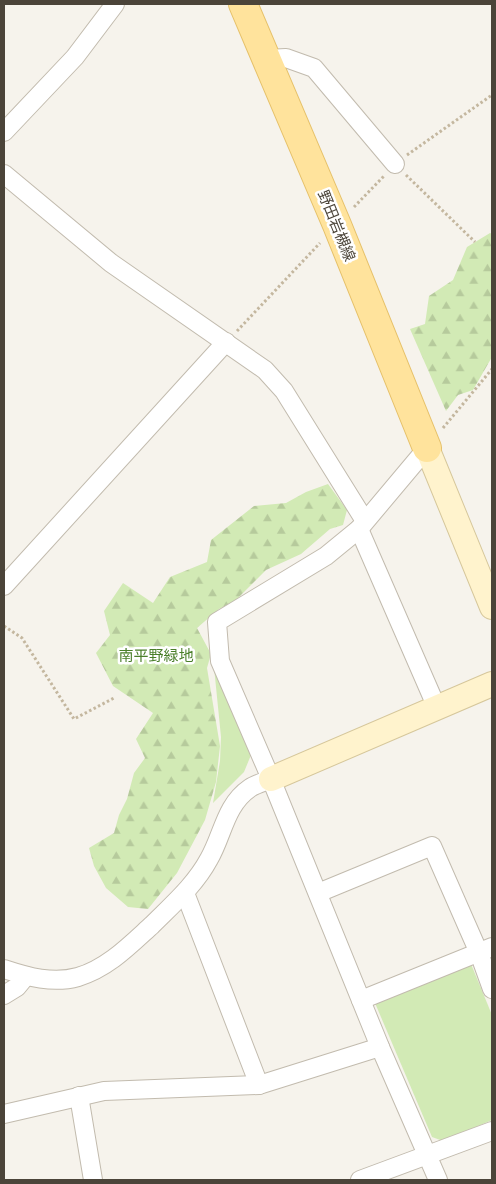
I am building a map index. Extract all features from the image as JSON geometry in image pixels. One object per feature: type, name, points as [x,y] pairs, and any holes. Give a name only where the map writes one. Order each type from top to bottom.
[{"type":"main road","name":"野田岩槻線","points":[[243,4],[337,225],[427,448]]},
{"type":"street","points":[[4,132],[75,57],[115,4]]},
{"type":"street","points":[[266,59],[286,58],[314,68],[395,164]]},
{"type":"street","points":[[4,174],[111,264],[265,370],[284,390],[362,525],[437,708]]},
{"type":"street","points":[[4,586],[226,342]]},
{"type":"street","points":[[438,1180],[380,1047],[271,779],[220,661],[217,622],[326,556],[362,525],[427,448],[492,607]]},
{"type":"street","points":[[4,969],[26,976],[56,981],[78,977],[99,968],[120,954],[185,893],[209,860],[225,820],[236,801],[251,788],[492,684]]},
{"type":"street","points":[[318,893],[432,846],[485,950],[492,989]]},
{"type":"street","points":[[185,893],[259,1085]]},
{"type":"street","points":[[362,1000],[485,950]]},
{"type":"street","points":[[4,996],[17,987],[26,976]]},
{"type":"street","points":[[4,1114],[104,1091],[259,1085],[380,1047]]},
{"type":"street","points":[[79,1096],[93,1180]]},
{"type":"street","points":[[360,1180],[492,1131]]},
{"type":"path","points":[[226,342],[395,164],[492,95]]},
{"type":"path","points":[[395,164],[475,242]]},
{"type":"path","points":[[427,448],[492,368]]},
{"type":"path","points":[[4,626],[22,638],[74,719],[114,698]]},
{"type":"green space","points":[[490,233],[492,234],[492,357],[473,390],[458,395],[446,411],[410,329],[425,324],[429,296],[453,280],[467,247]]},
{"type":"green space","name":"南平野緑地","points":[[328,484],[347,510],[343,525],[330,529],[301,554],[266,570],[235,601],[219,609],[197,628],[211,654],[207,668],[220,746],[216,782],[205,820],[177,873],[148,909],[128,907],[106,888],[94,866],[89,848],[114,833],[119,815],[127,799],[134,773],[145,758],[136,739],[153,713],[113,686],[96,653],[110,635],[104,611],[123,583],[153,603],[170,577],[207,562],[211,540],[254,506],[286,503],[306,492]]},
{"type":"green space","points":[[214,667],[251,755],[244,772],[213,803],[220,761],[221,737]]},
{"type":"green space","points":[[471,964],[492,1015],[492,1120],[443,1141],[432,1137],[375,1003]]}]
